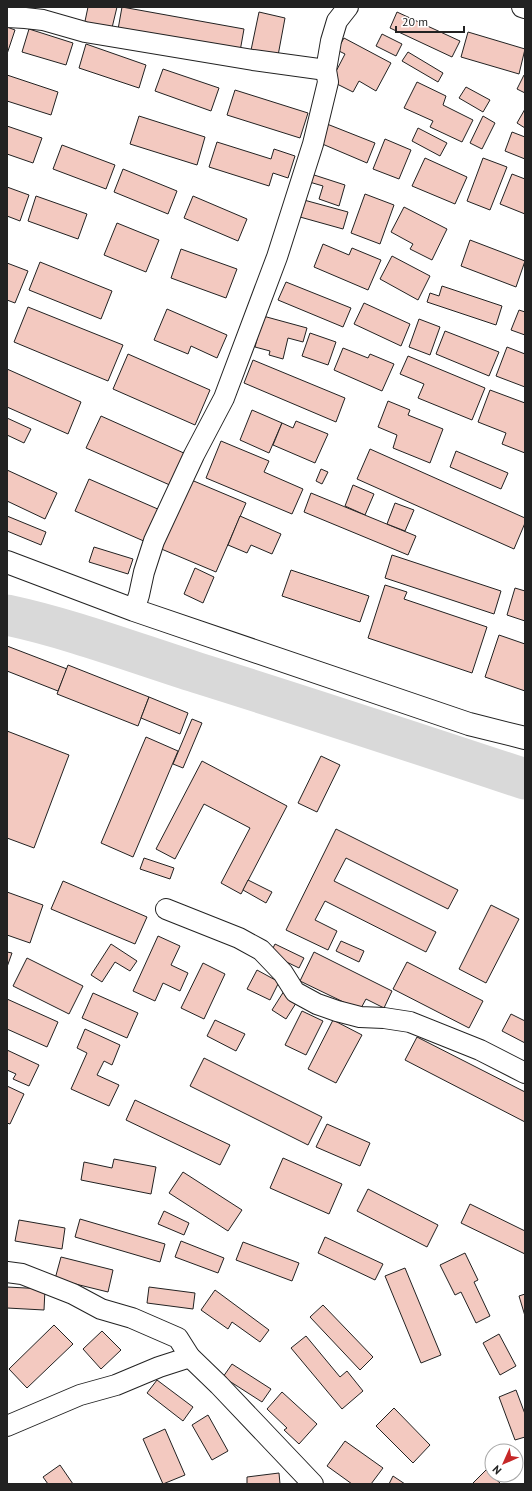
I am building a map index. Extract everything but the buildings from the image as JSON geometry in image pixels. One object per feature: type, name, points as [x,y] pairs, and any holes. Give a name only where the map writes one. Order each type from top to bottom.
[{"type":"street","points":[[134,610],[154,541],[194,455],[224,398],[277,257],[313,144],[328,82],[326,70],[331,41],[337,21],[348,7]]},
{"type":"street","points":[[7,17],[43,20],[85,32],[253,60],[326,70]]},
{"type":"street","points":[[7,562],[134,610],[469,724],[525,738]]},
{"type":"street","points":[[166,909],[239,938],[261,950],[283,973],[295,992],[317,1004],[360,1017],[384,1018],[410,1022],[480,1050],[525,1073]]},
{"type":"street","points":[[7,1272],[22,1274],[73,1294],[102,1309],[132,1318],[178,1338],[190,1357],[219,1385],[313,1484]]},
{"type":"street","points":[[7,1426],[80,1395],[116,1385],[159,1367],[190,1357]]},
{"type":"waterway","points":[[7,615],[55,627],[103,642],[525,779]]}]
